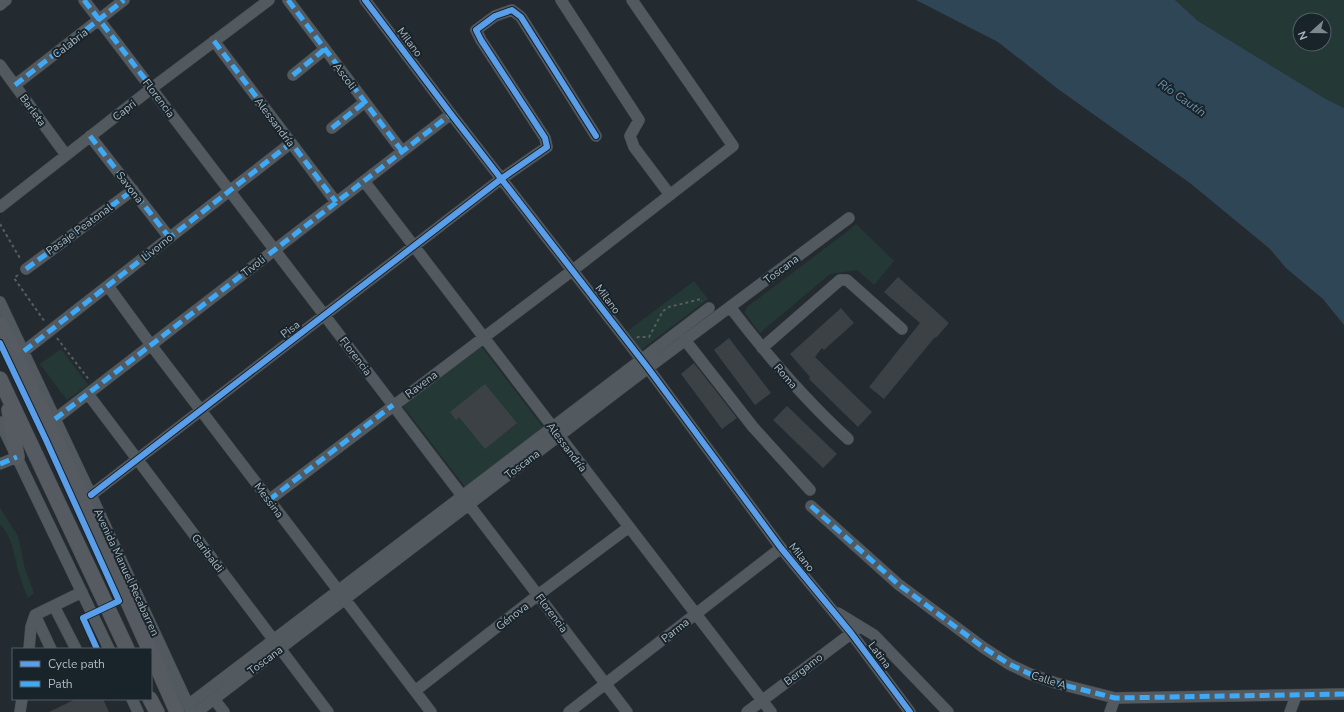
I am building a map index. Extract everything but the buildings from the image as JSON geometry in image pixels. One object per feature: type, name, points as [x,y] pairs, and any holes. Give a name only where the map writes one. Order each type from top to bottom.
[{"type":"main road","name":"Avenida Manuel Recabarren","points":[[0,324],[42,410],[149,648]]},
{"type":"main road","points":[[24,351],[42,410]]},
{"type":"main road","points":[[3,385],[17,457]]},
{"type":"main road","points":[[3,385],[127,648]]},
{"type":"main road","name":"Avenida Manuel Recabarren","points":[[152,656],[185,710]]},
{"type":"main road","points":[[151,700],[157,712]]},
{"type":"street","points":[[0,4],[6,0]]},
{"type":"street","name":"Florencia","points":[[84,0],[627,712]]},
{"type":"street","name":"Calabria","points":[[15,85],[124,0]]},
{"type":"street","name":"Capri","points":[[0,207],[152,88],[269,0]]},
{"type":"street","name":"Ascoli","points":[[288,0],[402,151]]},
{"type":"street","name":"Milano","points":[[365,0],[451,114],[645,364],[781,548],[833,610],[874,635],[948,712]]},
{"type":"street","points":[[561,0],[639,120],[630,136],[634,147],[670,194]]},
{"type":"street","name":"Ravena","points":[[269,500],[573,270],[733,146],[632,0]]},
{"type":"street","name":"Pisa","points":[[91,495],[501,179],[547,148],[545,138],[476,30],[495,16],[512,10],[521,17],[596,136]]},
{"type":"street","name":"Alessandría","points":[[214,41],[336,202]]},
{"type":"street","points":[[293,75],[325,49]]},
{"type":"street","name":"Barleta","points":[[0,65],[66,155]]},
{"type":"street","points":[[332,128],[365,102]]},
{"type":"street","name":"Tivoli","points":[[55,419],[451,114]]},
{"type":"street","name":"Savona","points":[[90,136],[170,237]]},
{"type":"street","name":"Livorno","points":[[24,351],[291,143]]},
{"type":"street","name":"Alessandría","points":[[364,181],[771,712]]},
{"type":"street","name":"Pasaje Peatonal","points":[[26,269],[133,190]]},
{"type":"street","name":"Toscana","points":[[185,710],[277,644],[645,364],[685,340],[849,218]]},
{"type":"street","points":[[762,348],[840,280],[848,280],[902,329]]},
{"type":"street","name":"Messina","points":[[108,286],[151,345],[431,712]]},
{"type":"street","name":"Avenida Manuel Recabarren","points":[[0,302],[91,495],[185,710]]},
{"type":"street","name":"Toscana","points":[[645,364],[706,305]]},
{"type":"street","name":"Roma","points":[[730,307],[795,387],[820,414],[848,439]]},
{"type":"street","points":[[685,340],[754,427],[810,490]]},
{"type":"street","name":"Garibaldi","points":[[92,391],[138,460],[328,712]]},
{"type":"street","points":[[0,422],[109,648]]},
{"type":"street","points":[[0,464],[17,457]]},
{"type":"street","name":"Calle A","points":[[811,506],[898,584],[984,648],[1009,664],[1030,674],[1056,683],[1115,698],[1344,694]]},
{"type":"street","name":"Génova","points":[[415,691],[538,595],[629,527]]},
{"type":"street","name":"Parma","points":[[569,712],[781,548]]},
{"type":"street","points":[[29,648],[31,627],[35,615],[82,592]]},
{"type":"street","points":[[54,606],[75,648]]},
{"type":"street","name":"Latina","points":[[833,610],[910,712]]},
{"type":"street","points":[[35,615],[51,648]]},
{"type":"street","name":"Bergamo","points":[[747,712],[860,626]]},
{"type":"street","name":"Toscana","points":[[197,712],[277,644]]},
{"type":"street","points":[[1290,712],[1296,696]]},
{"type":"street","points":[[1110,712],[1115,698]]},
{"type":"street","points":[[214,699],[224,712]]},
{"type":"street","points":[[20,712],[22,700]]},
{"type":"street","points":[[132,700],[138,712]]},
{"type":"path","points":[[0,224],[26,269],[14,278],[92,391]]},
{"type":"path","points":[[629,344],[638,337],[649,337],[663,311],[668,307],[701,299],[706,305]]},
{"type":"green space","points":[[1175,0],[1344,0],[1344,108],[1324,98],[1198,21]]},
{"type":"green space","points":[[856,224],[894,261],[874,285],[857,270],[830,274],[760,333],[745,313],[747,307]]},
{"type":"green space","points":[[694,281],[708,299],[641,350],[637,349],[625,333]]},
{"type":"green space","points":[[481,346],[543,427],[465,487],[403,406]]},
{"type":"green space","points":[[61,349],[88,385],[67,400],[40,364]]},
{"type":"green space","points":[[0,508],[18,536],[25,569],[34,593],[28,598],[19,574],[10,540],[0,524]]},
{"type":"water","name":"Río Cautín","points":[[916,0],[1175,0],[1198,21],[1324,98],[1344,108],[1344,325],[1323,299],[1286,268],[1270,249],[1190,183],[1058,89],[998,42]]},
{"type":"marked path","points":[[84,0],[152,88]]},
{"type":"marked path","points":[[15,85],[124,0]]},
{"type":"marked path","points":[[288,0],[402,151]]},
{"type":"marked path","points":[[214,41],[336,202]]},
{"type":"marked path","points":[[293,75],[325,49]]},
{"type":"marked path","points":[[332,128],[365,102]]},
{"type":"marked path","points":[[55,419],[451,114]]},
{"type":"marked path","points":[[90,136],[169,237]]},
{"type":"marked path","points":[[24,351],[291,143]]},
{"type":"marked path","points":[[26,269],[133,190]]},
{"type":"marked path","points":[[269,500],[393,405]]},
{"type":"marked path","points":[[0,464],[17,457]]},
{"type":"marked path","points":[[811,506],[898,584],[984,648],[1009,664],[1030,674],[1056,683],[1115,698],[1344,694]]},
{"type":"cycle path","points":[[365,0],[451,114],[648,368],[781,548],[851,633],[910,712]]},
{"type":"cycle path","points":[[91,495],[501,179],[547,147],[545,138],[476,30],[495,16],[512,10],[521,17],[596,136]]},
{"type":"cycle path","points":[[0,343],[119,601],[83,618],[97,648]]}]
